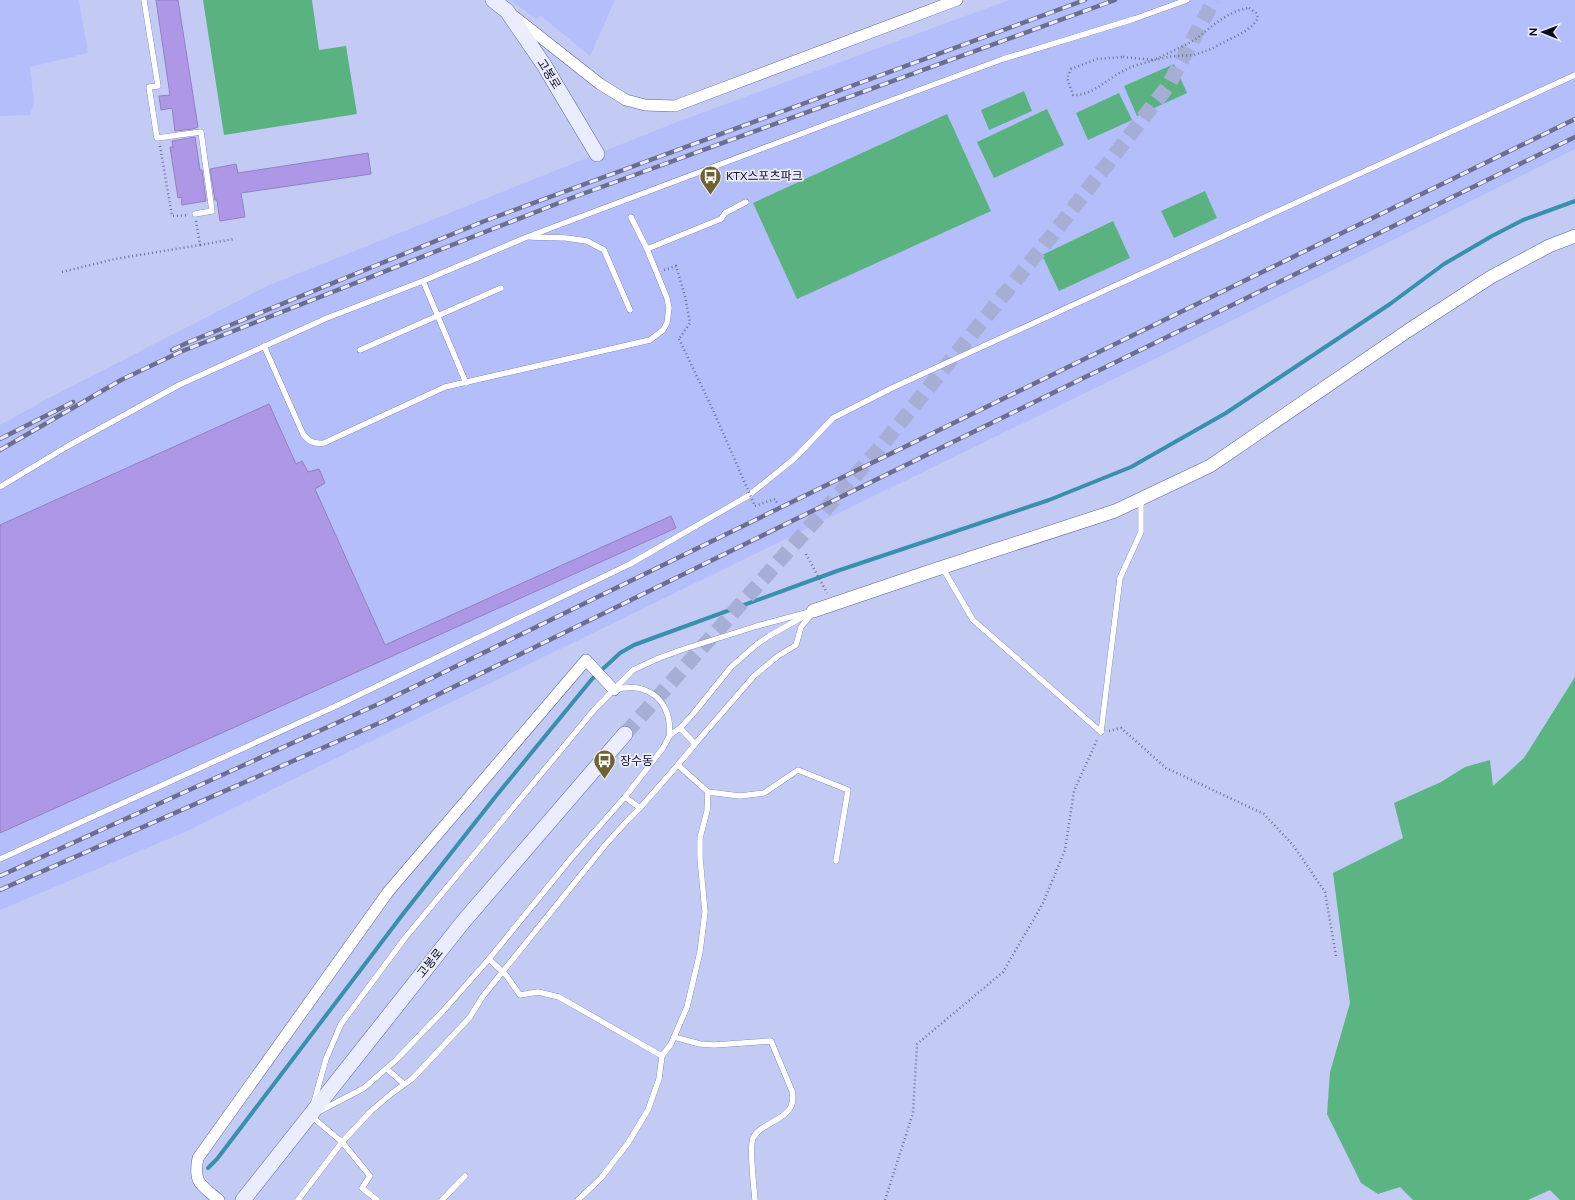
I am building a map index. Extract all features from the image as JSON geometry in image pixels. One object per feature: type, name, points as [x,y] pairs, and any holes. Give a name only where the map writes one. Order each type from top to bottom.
[{"type":"main road","name":"고봉로","points":[[493,0],[507,11],[544,65],[597,154]]},
{"type":"main road","name":"고봉로","points":[[243,1200],[463,922],[625,734]]},
{"type":"street","points":[[507,11],[614,93],[626,100],[645,105],[675,106],[958,0]]},
{"type":"street","points":[[813,611],[942,567],[1115,511],[1210,466],[1410,330],[1491,277],[1549,246],[1575,236]]},
{"type":"street","points":[[219,1200],[201,1185],[197,1177],[196,1170],[198,1158],[388,892],[586,660],[611,687]]},
{"type":"lane","points":[[144,0],[158,86],[149,87],[157,138],[201,132],[212,211],[195,214]]},
{"type":"lane","points":[[0,487],[68,446],[179,385],[327,318],[423,281],[527,237],[1003,59],[1134,19],[1187,0]]},
{"type":"lane","points":[[0,859],[336,706],[630,564],[748,496],[795,458],[833,418],[892,388],[1575,75]]},
{"type":"lane","points":[[647,250],[721,219],[725,213],[746,202]]},
{"type":"lane","points":[[264,346],[303,434],[307,439],[315,443],[324,443],[445,387],[650,340],[663,330],[667,323],[669,308],[667,298],[647,250],[631,217]]},
{"type":"lane","points":[[527,237],[566,238],[587,241],[604,250],[630,310]]},
{"type":"lane","points":[[423,281],[466,383]]},
{"type":"lane","points":[[360,350],[501,288]]},
{"type":"lane","points":[[1101,732],[1120,578],[1141,532],[1141,499]]},
{"type":"lane","points":[[942,567],[973,620],[1101,732]]},
{"type":"lane","points":[[311,1116],[326,1059],[341,1024],[405,938],[594,710],[611,687],[633,670],[659,658],[757,626],[813,611]]},
{"type":"lane","points":[[311,1116],[364,1088],[387,1069],[443,1010],[489,958],[573,856],[625,797],[663,748],[670,735],[680,728],[731,667],[769,636],[813,611]]},
{"type":"lane","points":[[298,1200],[342,1142],[371,1111],[413,1078],[470,1017],[483,996],[606,844],[666,778],[679,766],[695,744],[754,676],[778,656],[796,645],[801,628],[813,611]]},
{"type":"lane","points":[[611,687],[648,690],[664,705],[669,718],[670,735]]},
{"type":"lane","points":[[680,728],[695,744]]},
{"type":"lane","points":[[679,766],[708,792],[740,796],[764,793],[798,770],[848,790],[836,861]]},
{"type":"lane","points":[[578,1200],[601,1178],[628,1143],[648,1110],[659,1079],[662,1056],[671,1044],[687,1007],[700,952],[705,912],[700,858],[700,838],[707,811],[708,792]]},
{"type":"lane","points":[[625,797],[640,808]]},
{"type":"lane","points":[[489,958],[503,972],[520,995],[538,992],[559,996],[662,1056]]},
{"type":"lane","points":[[674,1037],[700,1044],[771,1041],[794,1100],[792,1106],[781,1117],[761,1130],[753,1138],[752,1150],[755,1200]]},
{"type":"lane","points":[[387,1069],[404,1084]]},
{"type":"lane","points":[[311,1116],[342,1142],[370,1176],[362,1188],[377,1200]]},
{"type":"lane","points":[[442,1200],[465,1176]]},
{"type":"path","points":[[1154,60],[1126,69],[1082,96],[1073,95],[1067,78],[1070,69],[1097,60],[1123,57],[1154,60],[1197,38],[1220,20],[1239,10],[1249,8],[1256,13],[1258,18],[1253,25],[1232,39],[1194,55],[1174,56],[1154,60]]},
{"type":"path","points":[[157,138],[161,149],[172,216],[195,214],[200,245]]},
{"type":"path","points":[[62,272],[115,259],[234,239]]},
{"type":"path","points":[[656,273],[676,266],[685,296],[690,323],[679,339],[713,410],[755,506],[774,499],[778,504]]},
{"type":"path","points":[[806,554],[823,586]]},
{"type":"path","points":[[885,1200],[913,1113],[916,1044],[1003,972],[1043,903],[1065,850],[1074,792],[1101,732],[1121,728],[1166,768],[1264,814],[1293,845],[1325,892],[1336,956]]},
{"type":"shaded area","points":[[0,0],[79,0],[88,53],[30,67],[34,102],[30,115],[0,116]]},
{"type":"shaded area","points":[[510,0],[615,0],[590,56],[541,16],[536,19]]},
{"type":"shaded area","points":[[1009,0],[1575,0],[1575,149],[1165,354],[185,832],[0,910],[0,425],[47,399],[267,286],[677,122]]},
{"type":"green space","points":[[203,0],[312,0],[319,50],[346,46],[357,114],[224,135]]},
{"type":"green space","points":[[1174,64],[1187,93],[1137,116],[1124,86]]},
{"type":"green space","points":[[1024,91],[1032,111],[989,130],[981,110]]},
{"type":"green space","points":[[1119,93],[1132,120],[1088,140],[1076,113]]},
{"type":"green space","points":[[1047,109],[1064,145],[994,178],[977,142]]},
{"type":"green space","points":[[947,114],[991,211],[797,299],[753,203]]},
{"type":"green space","points":[[1205,191],[1217,218],[1174,238],[1161,211]]},
{"type":"green space","points":[[1113,221],[1130,258],[1059,291],[1042,255]]},
{"type":"green space","points":[[1575,677],[1575,1200],[1560,1200],[1550,1190],[1528,1200],[1413,1200],[1400,1187],[1378,1194],[1361,1183],[1327,1114],[1330,1072],[1350,1003],[1333,873],[1403,838],[1394,803],[1441,782],[1465,767],[1490,760],[1493,786],[1524,758]]},
{"type":"building","points":[[156,0],[178,0],[198,127],[193,129],[175,131],[172,108],[161,110],[159,96],[170,95]]},
{"type":"building","points":[[195,137],[200,170],[202,170],[206,201],[182,205],[181,197],[178,198],[170,147],[173,147],[172,141]]},
{"type":"building","points":[[368,153],[371,174],[241,193],[245,217],[220,221],[210,169],[236,164],[238,173]]},
{"type":"building","points":[[269,404],[296,464],[302,461],[308,472],[319,469],[325,483],[315,489],[385,645],[671,516],[676,528],[0,833],[0,525]]},
{"type":"waterway","points":[[208,1168],[217,1159],[403,914],[496,796],[592,679],[620,653],[634,645],[837,571],[1049,500],[1131,467],[1226,413],[1390,304],[1444,264],[1523,220],[1575,201]]},
{"type":"tunnel","points":[[625,734],[878,450],[1053,234],[1168,86],[1214,0]]},
{"type":"railway","points":[[172,350],[482,222],[1085,0]]},
{"type":"railway","points":[[0,450],[121,380],[180,352],[574,197],[1115,0]]},
{"type":"railway","points":[[0,876],[385,701],[1575,119]]},
{"type":"railway","points":[[0,890],[386,720],[1575,137]]},
{"type":"railway","points":[[0,439],[73,402]]},
{"type":"place","name":"KTX스포츠파크","points":[[710,196]]},
{"type":"place","name":"장수동","points":[[605,780]]}]
